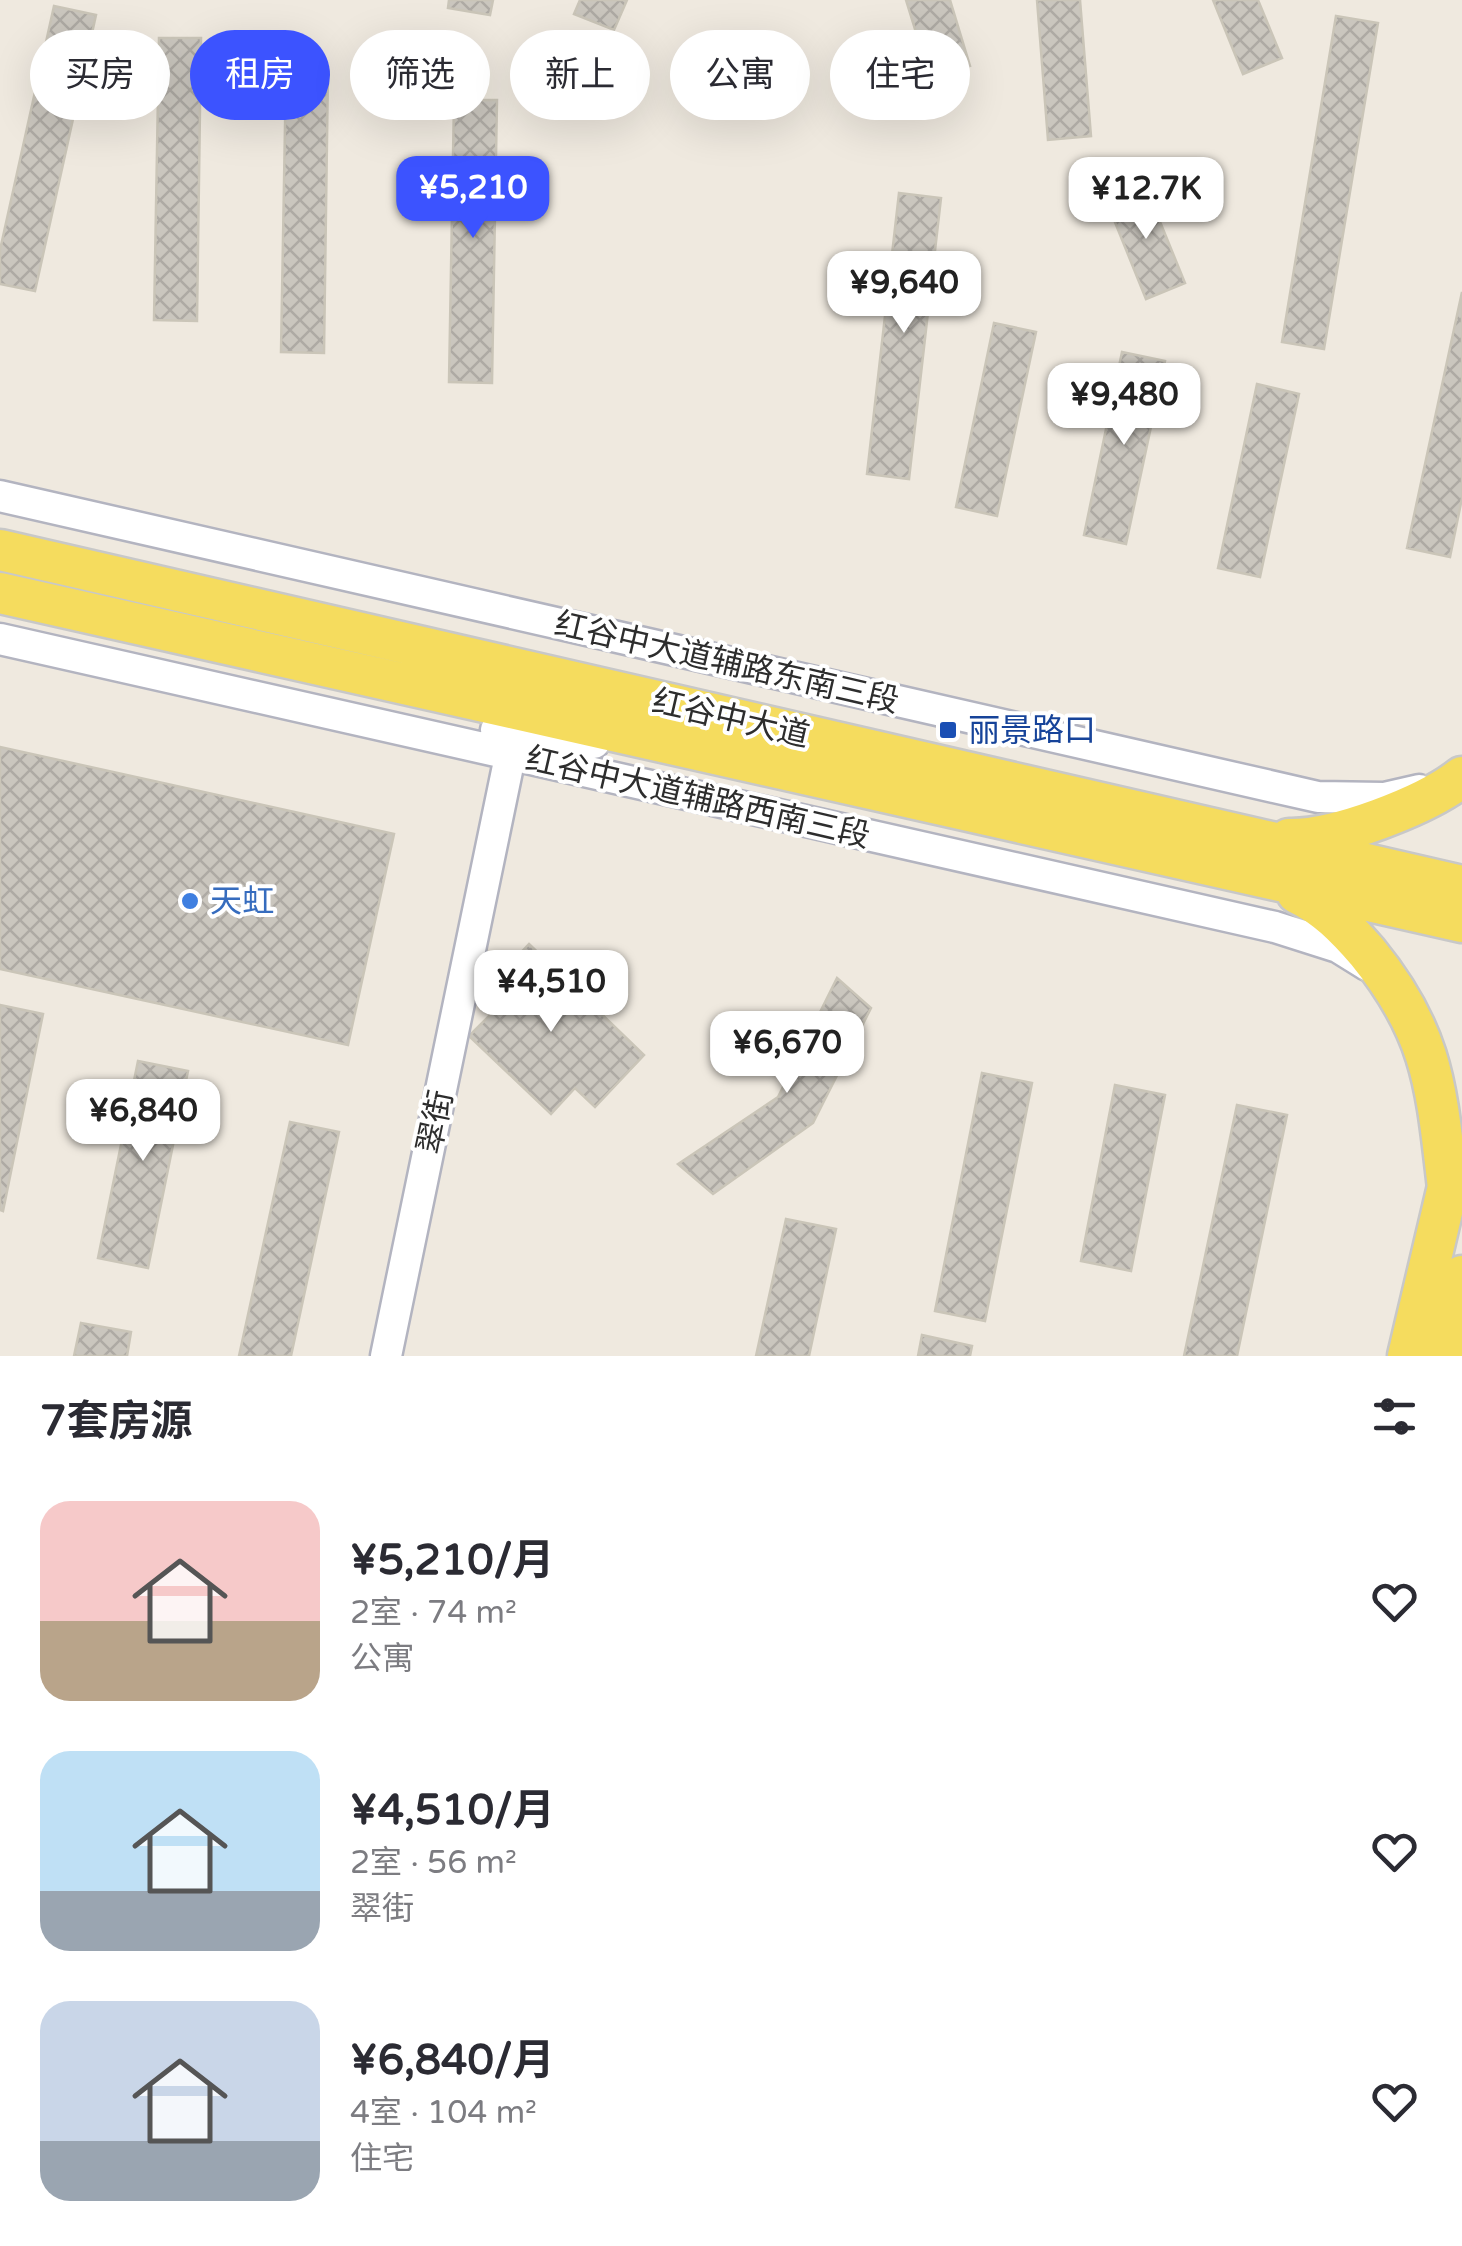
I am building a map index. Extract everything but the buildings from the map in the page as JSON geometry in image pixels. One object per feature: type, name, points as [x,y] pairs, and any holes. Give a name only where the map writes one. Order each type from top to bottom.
[{"type":"main road","name":"红谷中大道","points":[[0,550],[1258,858],[1462,922]]},
{"type":"main road","name":"红谷中大道","points":[[0,593],[296,661],[515,733],[739,760],[1258,858],[1462,886]]},
{"type":"main road","points":[[1258,858],[1357,826],[1459,779]]},
{"type":"main road","points":[[1258,858],[1321,904],[1388,978],[1413,1015],[1430,1059],[1448,1188]]},
{"type":"main road","points":[[1408,1356],[1462,1128]]},
{"type":"main road","points":[[1443,1356],[1462,1276]]},
{"type":"street","name":"红谷中大道辅路东南三段","points":[[0,496],[1318,797],[1384,798],[1459,779]]},
{"type":"street","name":"红谷中大道辅路西南三段","points":[[0,639],[515,733],[1275,927],[1338,947],[1388,978]]},
{"type":"street","name":"翠街","points":[[386,1356],[515,733]]},
{"type":"place","name":"丽景路口","points":[[948,730]]},
{"type":"place","name":"天虹","points":[[190,901]]}]
